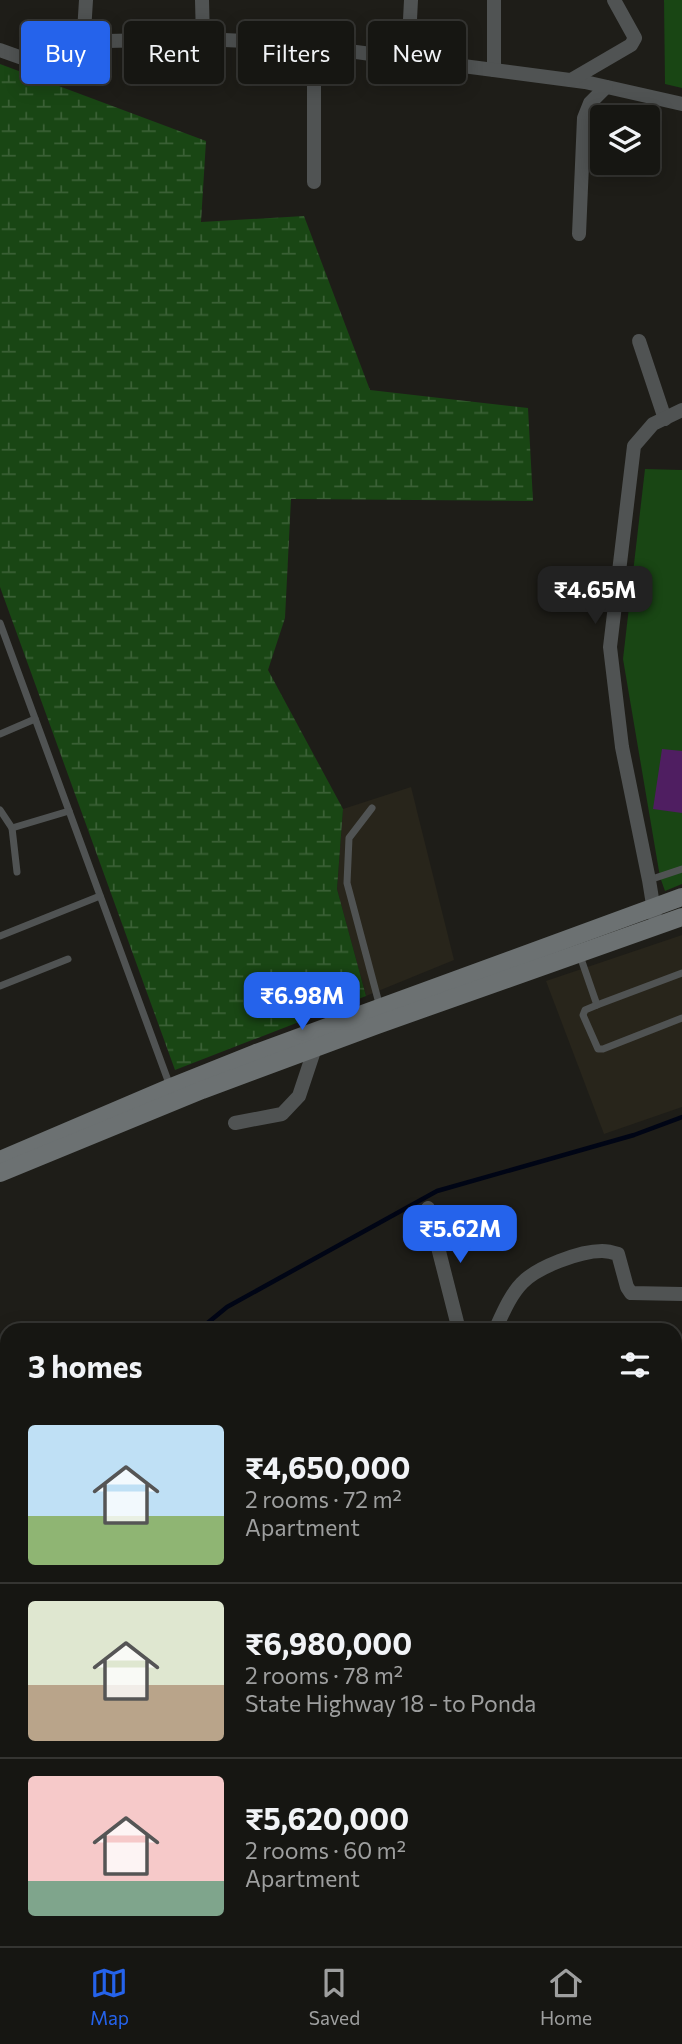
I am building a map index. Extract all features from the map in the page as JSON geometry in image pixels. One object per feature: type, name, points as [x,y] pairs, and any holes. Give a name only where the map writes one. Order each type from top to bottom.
[{"type":"main road","points":[[0,1173],[256,1053],[682,897]]},
{"type":"main road","points":[[0,1160],[173,1094],[315,1048],[682,917]]},
{"type":"street","points":[[85,21],[86,0]]},
{"type":"street","points":[[202,0],[203,21]]},
{"type":"street","points":[[410,21],[411,0]]},
{"type":"street","points":[[494,0],[494,70]]},
{"type":"street","points":[[571,80],[631,45],[635,37],[614,0]]},
{"type":"street","points":[[0,50],[21,58]]},
{"type":"street","points":[[466,66],[571,80],[682,104]]},
{"type":"street","points":[[314,84],[314,182]]},
{"type":"street","points":[[579,234],[583,117],[590,103],[606,87]]},
{"type":"street","points":[[639,341],[665,419]]},
{"type":"street","points":[[656,926],[622,747],[610,648],[634,446],[653,424],[682,410]]},
{"type":"street","points":[[236,1123],[282,1115],[299,1096],[315,1048]]},
{"type":"street","points":[[428,1208],[457,1323]]},
{"type":"street","points":[[498,1323],[522,1283],[541,1269],[591,1252],[618,1254],[631,1293],[682,1294]]},
{"type":"lane","points":[[0,623],[173,1094]]},
{"type":"lane","points":[[0,734],[35,719]]},
{"type":"lane","points":[[372,808],[349,838],[347,883],[380,1008]]},
{"type":"lane","points":[[0,810],[12,828],[17,872]]},
{"type":"lane","points":[[12,828],[69,811]]},
{"type":"lane","points":[[649,880],[682,869]]},
{"type":"lane","points":[[0,936],[100,896]]},
{"type":"lane","points":[[579,954],[597,1005]]},
{"type":"lane","points":[[0,986],[68,959]]},
{"type":"lane","points":[[682,972],[585,1010],[583,1015],[598,1049],[682,1018]]},
{"type":"shaded area","points":[[411,787],[454,960],[366,996],[337,889],[343,809]]},
{"type":"shaded area","points":[[682,935],[682,1107],[604,1134],[546,981]]},
{"type":"green space","points":[[664,0],[682,0],[682,88],[665,84]]},
{"type":"green space","points":[[0,64],[21,72],[21,84],[54,84],[206,141],[201,222],[304,216],[370,390],[528,408],[533,501],[291,499],[285,618],[268,670],[343,809],[337,889],[366,996],[175,1070],[0,587]]},
{"type":"green space","points":[[645,469],[682,470],[682,884],[665,891],[660,877],[623,659]]},
{"type":"building","points":[[662,749],[682,751],[682,813],[653,809]]},
{"type":"waterway","points":[[208,1323],[227,1307],[437,1191],[634,1135],[682,1117]]}]
